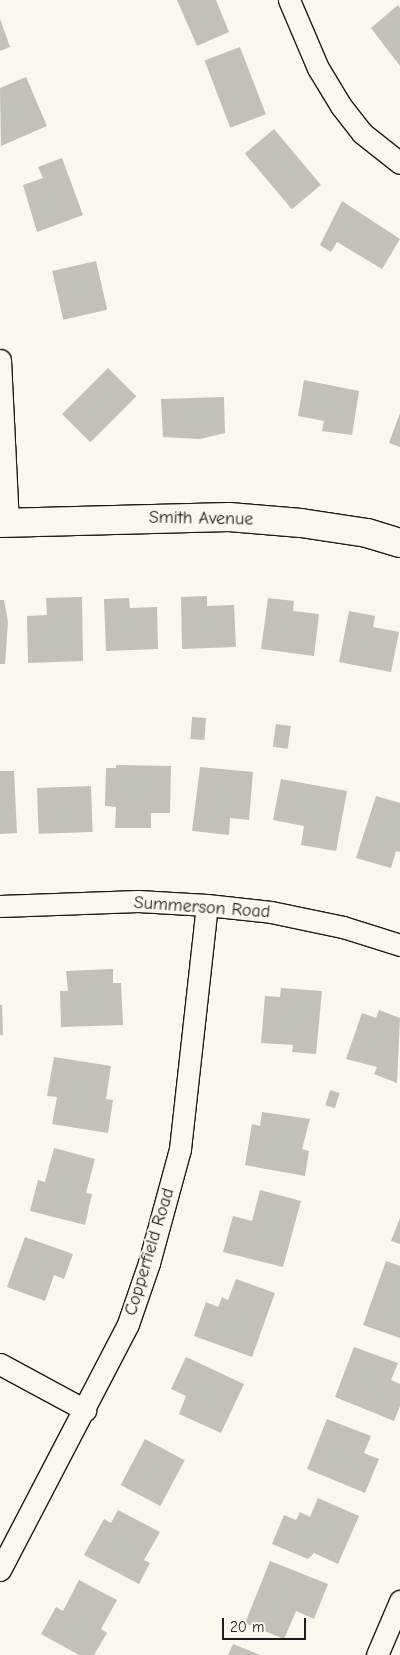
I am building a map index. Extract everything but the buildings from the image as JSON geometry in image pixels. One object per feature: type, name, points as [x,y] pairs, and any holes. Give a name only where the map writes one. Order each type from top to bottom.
[{"type":"main road","name":"Smith Avenue","points":[[4,523],[229,517],[310,524],[368,533],[400,543]]},
{"type":"street","points":[[288,0],[318,68],[341,106],[362,133],[400,163]]},
{"type":"street","points":[[0,360],[4,523]]},
{"type":"street","name":"Summerson Road","points":[[0,906],[138,901],[207,905],[271,912],[343,927],[400,945]]},
{"type":"street","name":"Copperfield Road","points":[[0,1570],[86,1410],[128,1324],[150,1263],[180,1149],[207,905]]},
{"type":"street","points":[[0,1364],[86,1410]]},
{"type":"street","points":[[377,1655],[400,1601]]}]
